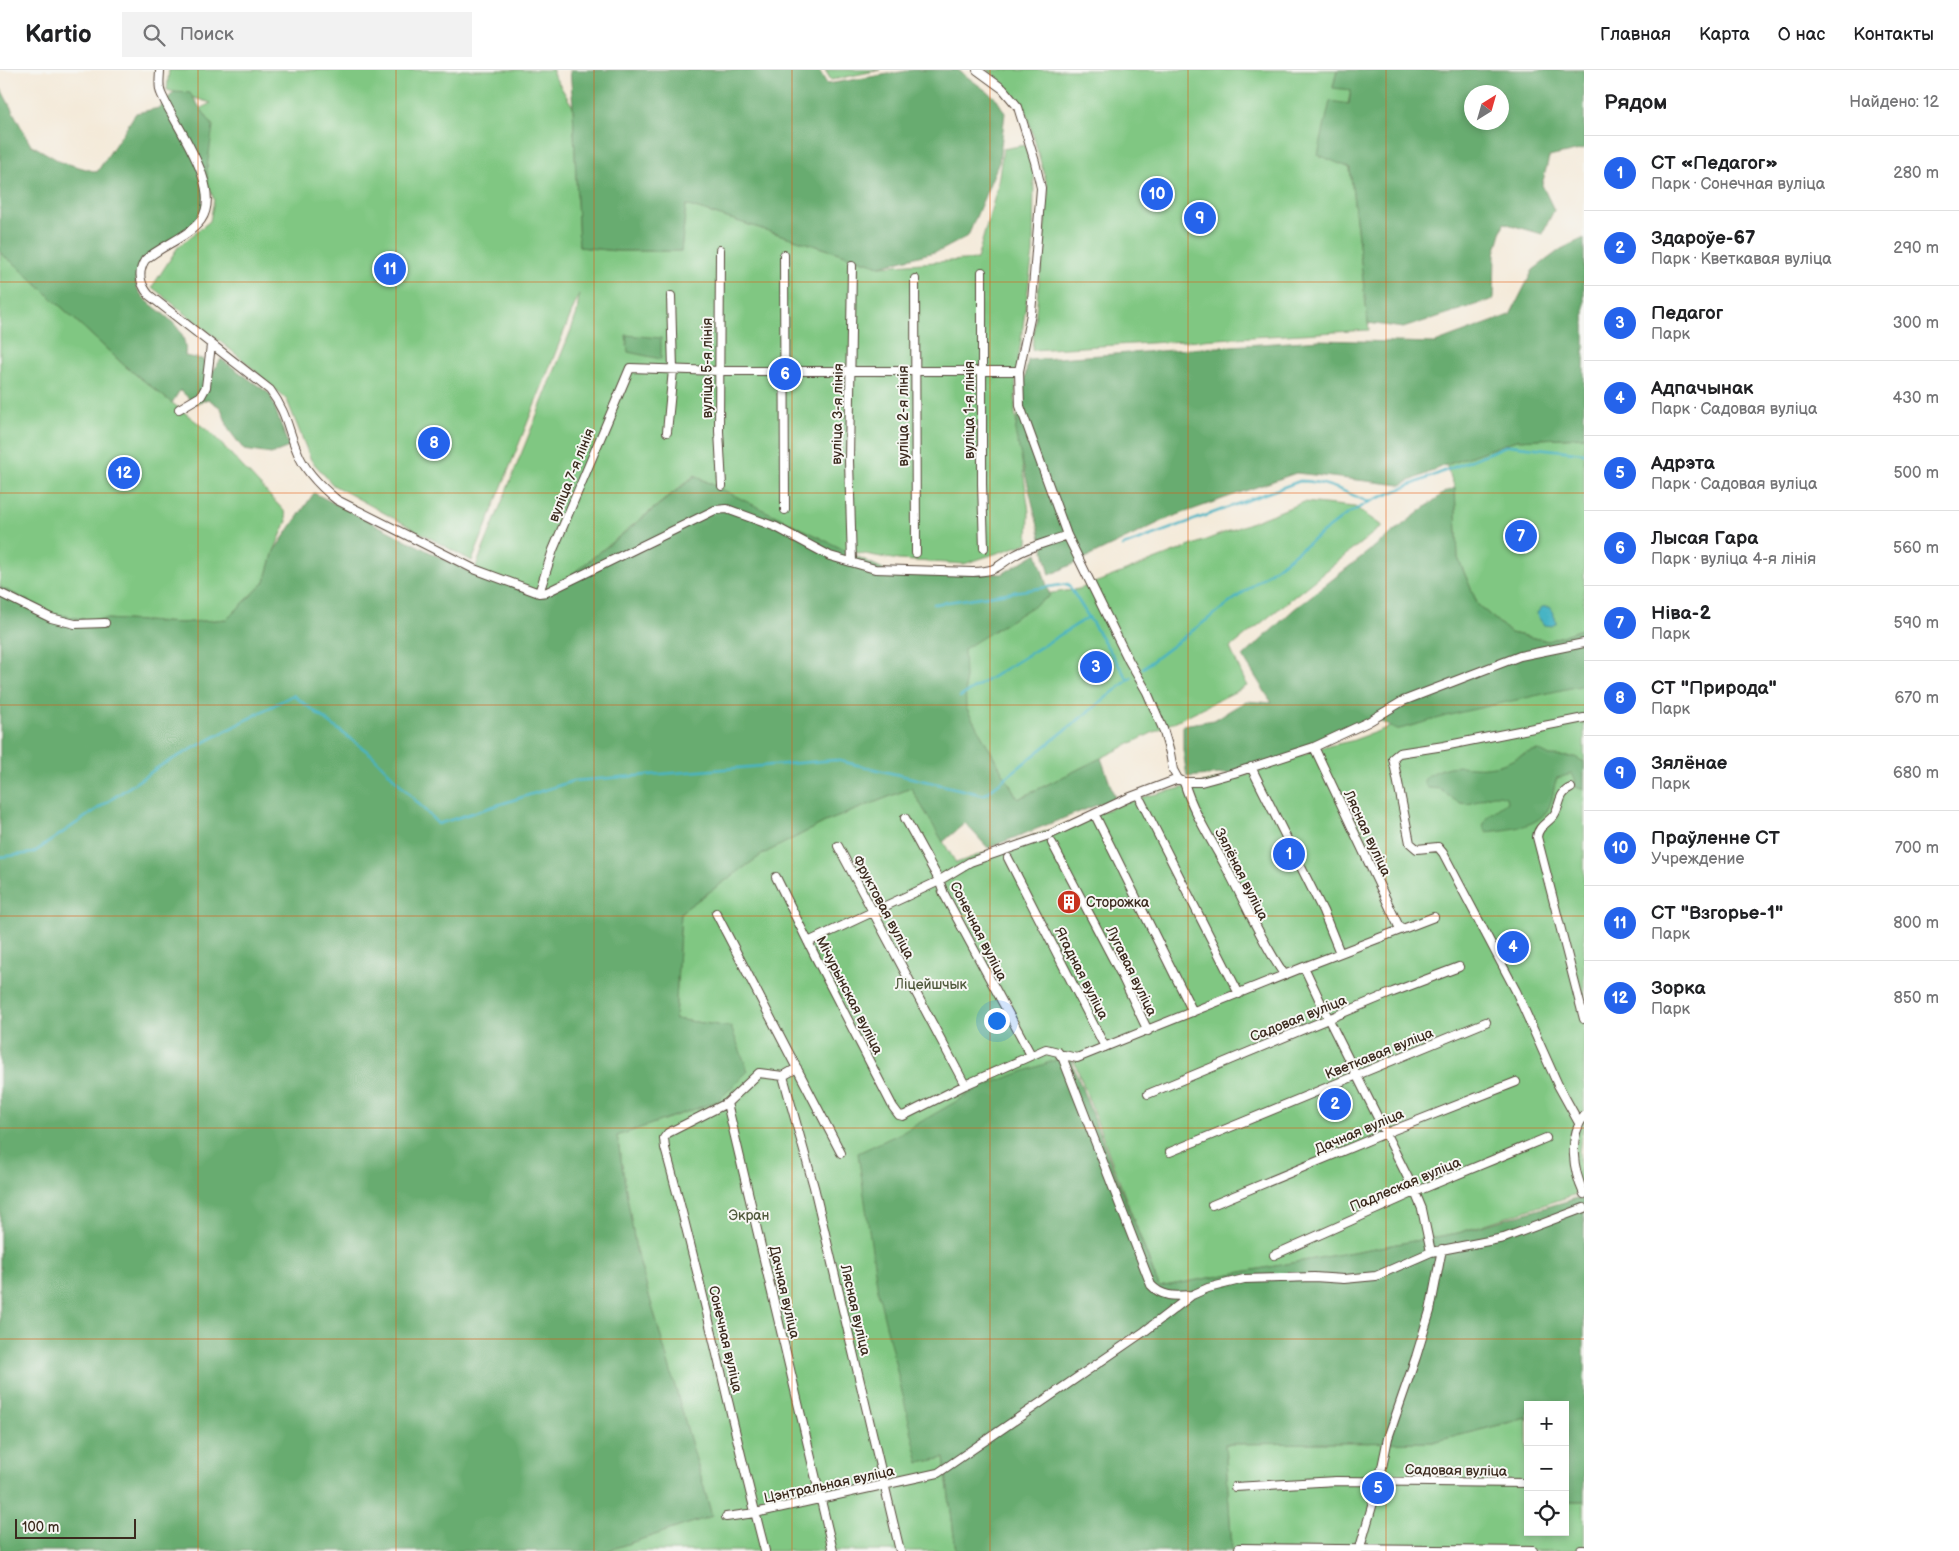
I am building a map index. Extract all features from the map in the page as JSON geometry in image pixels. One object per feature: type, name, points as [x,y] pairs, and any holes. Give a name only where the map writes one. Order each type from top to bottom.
[{"type":"street","points":[[160,70],[159,85],[161,93],[197,162],[208,195],[202,218],[194,228],[152,254],[141,266],[142,286],[149,295],[270,390],[280,404],[290,426],[297,452],[320,486],[337,500],[474,569],[539,593],[547,592],[714,510],[727,510],[776,527],[830,556],[874,568],[988,571],[998,568],[1016,555],[1067,536]]},
{"type":"street","name":"Зялёная вуліца","points":[[977,70],[1003,89],[1018,107],[1041,188],[1030,314],[1020,371],[1020,406],[1067,536],[1129,662],[1147,692],[1163,729],[1173,770],[1181,780],[1232,877],[1259,934],[1284,974]]},
{"type":"street","name":"вуліца 5-я лінія","points":[[720,250],[719,432],[722,486]]},
{"type":"street","points":[[784,255],[785,510]]},
{"type":"street","name":"вуліца 3-я лінія","points":[[852,266],[849,460],[852,562]]},
{"type":"street","name":"вуліца 1-я лінія","points":[[982,272],[981,372],[984,548]]},
{"type":"street","name":"вуліца 2-я лінія","points":[[915,279],[916,553]]},
{"type":"street","points":[[667,432],[673,370],[671,296]]},
{"type":"street","points":[[179,409],[201,396],[206,387],[211,345]]},
{"type":"street","name":"вуліца 7-я лінія","points":[[539,593],[553,550],[630,368],[673,370]]},
{"type":"street","points":[[673,370],[1020,371]]},
{"type":"street","points":[[0,594],[52,618],[76,624],[105,623]]},
{"type":"street","points":[[808,942],[939,880],[970,862],[1049,835],[1128,798],[1181,780],[1215,779],[1314,746],[1368,722],[1403,701],[1520,656],[1584,643]]},
{"type":"street","points":[[1579,1123],[1558,1085],[1516,991],[1444,853],[1438,847],[1417,849],[1410,843],[1393,758],[1398,753],[1444,746],[1584,718]]},
{"type":"street","name":"Лясная вуліца","points":[[1314,746],[1400,929]]},
{"type":"street","points":[[1251,767],[1323,911],[1340,953]]},
{"type":"street","points":[[1571,788],[1562,794],[1554,814],[1541,827],[1537,837],[1584,1019]]},
{"type":"street","points":[[1141,801],[1239,994]]},
{"type":"street","name":"Сонечная вуліца","points":[[905,818],[1031,1055]]},
{"type":"street","points":[[1097,819],[1193,1012]]},
{"type":"street","name":"Лугавая вуліца","points":[[1052,843],[1121,974],[1148,1031]]},
{"type":"street","name":"Фруктовая вуліца","points":[[838,846],[965,1085]]},
{"type":"street","name":"Ягадная вуліца","points":[[1008,858],[1105,1047]]},
{"type":"street","name":"Мічурынская вуліца","points":[[776,877],[893,1107],[899,1115],[908,1115],[965,1085]]},
{"type":"street","points":[[716,913],[841,1153]]},
{"type":"street","points":[[1063,1059],[1064,1055],[1076,1058],[1148,1031],[1304,966],[1434,917]]},
{"type":"street","points":[[1304,966],[1329,1020],[1416,1192],[1432,1252]]},
{"type":"street","name":"Садовая вуліца","points":[[1148,1094],[1393,992],[1459,967]]},
{"type":"street","name":"Кветкавая вуліца","points":[[1170,1152],[1486,1022]]},
{"type":"street","points":[[965,1085],[1046,1049],[1058,1052],[1063,1059],[1151,1285],[1158,1292],[1167,1296],[1192,1295],[1208,1288],[1244,1279],[1314,1277],[1344,1279],[1376,1276],[1432,1252],[1504,1238],[1584,1208]]},
{"type":"street","points":[[727,1103],[759,1073],[783,1076],[796,1068]]},
{"type":"street","name":"Лясная вуліца","points":[[783,1076],[814,1187],[900,1551]]},
{"type":"street","name":"Дачная вуліца","points":[[1212,1205],[1516,1082]]},
{"type":"street","name":"Сонечная вуліца","points":[[727,1103],[668,1133],[664,1138],[765,1551]]},
{"type":"street","name":"Дачная вуліца","points":[[727,1103],[833,1551]]},
{"type":"street","points":[[1584,1116],[1579,1123],[1574,1152],[1577,1178],[1584,1194]]},
{"type":"street","name":"Падлеская вуліца","points":[[1274,1255],[1416,1192],[1546,1138]]},
{"type":"street","points":[[1359,1550],[1379,1482],[1388,1438],[1430,1311],[1442,1249]]},
{"type":"street","name":"Цэнтральная вуліца","points":[[726,1518],[938,1472],[1145,1331],[1192,1295]]},
{"type":"street","name":"Садовая вуліца","points":[[1235,1487],[1336,1480],[1524,1483]]},
{"type":"street","points":[[1239,1548],[1533,1551]]},
{"type":"green space","points":[[169,70],[553,70],[553,74],[573,107],[579,247],[617,251],[681,251],[686,205],[880,266],[977,259],[997,189],[1003,149],[1025,145],[1034,174],[1033,253],[1016,377],[1015,412],[1029,512],[1028,543],[964,564],[898,560],[837,549],[776,520],[695,475],[544,597],[473,574],[571,330],[577,313],[579,294],[472,561],[333,485],[311,460],[287,400],[242,359],[152,287],[178,247],[210,221],[214,200],[182,118],[211,103],[167,90]]},
{"type":"green space","points":[[570,70],[819,70],[827,84],[913,70],[958,70],[996,98],[1005,113],[999,162],[968,236],[942,250],[880,266],[686,205],[681,251],[617,251],[579,247]]},
{"type":"green space","points":[[825,70],[880,70],[831,80]]},
{"type":"green space","points":[[987,70],[1337,70],[1333,87],[1351,90],[1348,104],[1350,168],[1369,330],[1032,350],[1048,192],[1047,184],[1027,115],[1010,90]]},
{"type":"green space","points":[[1337,70],[1584,70],[1584,149],[1549,157],[1542,185],[1554,210],[1542,234],[1504,223],[1495,253],[1494,299],[1403,328],[1368,323],[1350,168],[1318,155],[1330,101],[1349,104],[1351,90],[1333,88]]},
{"type":"green space","points":[[0,87],[30,144],[61,162],[97,172],[136,113],[159,108],[174,92],[190,93],[213,126],[207,168],[208,195],[202,218],[141,266],[136,277],[137,287],[142,296],[171,320],[179,330],[184,342],[185,356],[202,359],[212,373],[221,359],[270,394],[289,447],[271,454],[244,450],[229,430],[221,408],[208,399],[195,404],[180,390],[172,403],[125,366],[15,264],[0,253]]},
{"type":"green space","points":[[1584,238],[1584,437],[1516,440],[1446,465],[1401,485],[1296,473],[1169,518],[1050,575],[1015,432],[1028,360],[1319,340],[1435,343],[1510,315],[1533,270],[1561,249]]},
{"type":"green space","points":[[0,253],[15,264],[125,366],[212,434],[285,512],[287,521],[274,551],[265,582],[227,619],[181,623],[105,619],[87,620],[55,614],[0,587]]},
{"type":"green space","points":[[626,335],[661,338],[661,359],[628,352]]},
{"type":"green space","points":[[1584,437],[1584,628],[1548,641],[1511,633],[1478,605],[1458,558],[1455,488],[1446,465],[1516,440]]},
{"type":"green space","points":[[695,476],[887,571],[1002,574],[1037,553],[1050,596],[964,649],[966,708],[1018,799],[1101,758],[1115,798],[988,848],[965,823],[943,842],[911,788],[825,822],[763,854],[681,912],[675,1019],[731,1027],[748,1071],[718,1101],[617,1136],[636,1250],[712,1516],[606,1551],[0,1551],[0,587],[55,614],[87,620],[105,619],[181,623],[227,619],[265,582],[274,551],[314,493],[473,574],[544,597]]},
{"type":"green space","points":[[1455,488],[1458,558],[1478,605],[1511,633],[1548,641],[1584,628],[1584,685],[1462,712],[1396,730],[1374,718],[1254,771],[1187,777],[1183,750],[1183,725],[1214,720],[1246,701],[1272,703],[1243,657],[1293,610],[1445,492]]},
{"type":"green space","points":[[1304,502],[1355,507],[1382,526],[1230,648],[1247,686],[1018,799],[966,708],[936,610],[1079,589]]},
{"type":"green space","points":[[1584,672],[1584,1125],[1579,1159],[1584,1194],[1574,1195],[1458,1233],[1159,1287],[1072,1055],[919,1462],[944,1458],[956,1551],[606,1551],[712,1516],[636,1250],[617,1136],[718,1101],[731,1027],[675,1019],[681,912],[763,854],[825,822],[911,788],[956,863],[1143,797],[1254,771],[1213,783],[1254,773],[1319,748],[1351,741],[1445,707]]},
{"type":"green space","points":[[1538,750],[1550,756],[1575,757],[1584,762],[1584,790],[1576,787],[1572,774],[1557,778],[1546,813],[1532,823],[1523,826],[1487,832],[1483,826],[1487,817],[1507,802],[1506,797],[1497,795],[1469,804],[1461,803],[1452,799],[1441,789],[1428,788],[1423,783],[1426,777],[1445,768],[1453,766],[1484,767],[1500,765]]},
{"type":"green space","points":[[1072,1054],[1073,1065],[1159,1287],[1458,1233],[1577,1198],[1584,1200],[1584,1501],[1569,1501],[1569,1401],[1524,1401],[1524,1419],[1433,1442],[1225,1444],[1232,1551],[956,1551],[944,1458],[919,1463],[878,1292],[858,1153],[905,1131],[981,1087]]},
{"type":"green space","points":[[1524,1419],[1524,1536],[1569,1536],[1569,1501],[1584,1501],[1584,1551],[1232,1551],[1225,1444],[1433,1442]]},
{"type":"water","points":[[1542,607],[1549,607],[1553,613],[1556,623],[1552,626],[1544,625],[1538,617],[1537,613]]},
{"type":"waterway","points":[[1143,668],[1346,515],[1369,502],[1508,445],[1584,453]]},
{"type":"waterway","points":[[1123,546],[1300,481],[1327,485],[1368,502]]},
{"type":"waterway","points":[[934,604],[1068,584],[1128,680]]},
{"type":"waterway","points":[[960,697],[1089,617]]},
{"type":"waterway","points":[[0,857],[33,853],[160,766],[293,695],[372,755],[438,824],[573,781],[836,760],[984,795],[1132,677]]},
{"type":"place","name":"Праўленне СТ","points":[[1157,194]]},
{"type":"place","name":"Зялёнае","points":[[1200,218]]},
{"type":"place","name":"СТ \"Взгорье-1\"","points":[[390,269]]},
{"type":"place","name":"Лысая Гара","points":[[785,374]]},
{"type":"place","name":"СТ \"Природа\"","points":[[434,443]]},
{"type":"place","name":"Зорка","points":[[124,473]]},
{"type":"place","name":"Ніва-2","points":[[1521,536]]},
{"type":"place","name":"Педагог","points":[[1096,667]]},
{"type":"place","name":"СТ «Педагог»","points":[[1289,854]]},
{"type":"place","name":"Сторожка","points":[[1069,902]]},
{"type":"place","name":"Адпачынак","points":[[1513,947]]},
{"type":"place","name":"Здароўе-67","points":[[1335,1104]]},
{"type":"place","name":"Адрэта","points":[[1378,1488]]},
{"type":"park label","name":"Ліцейшчык","points":[[931,984]]},
{"type":"park label","name":"Экран","points":[[749,1215]]}]
